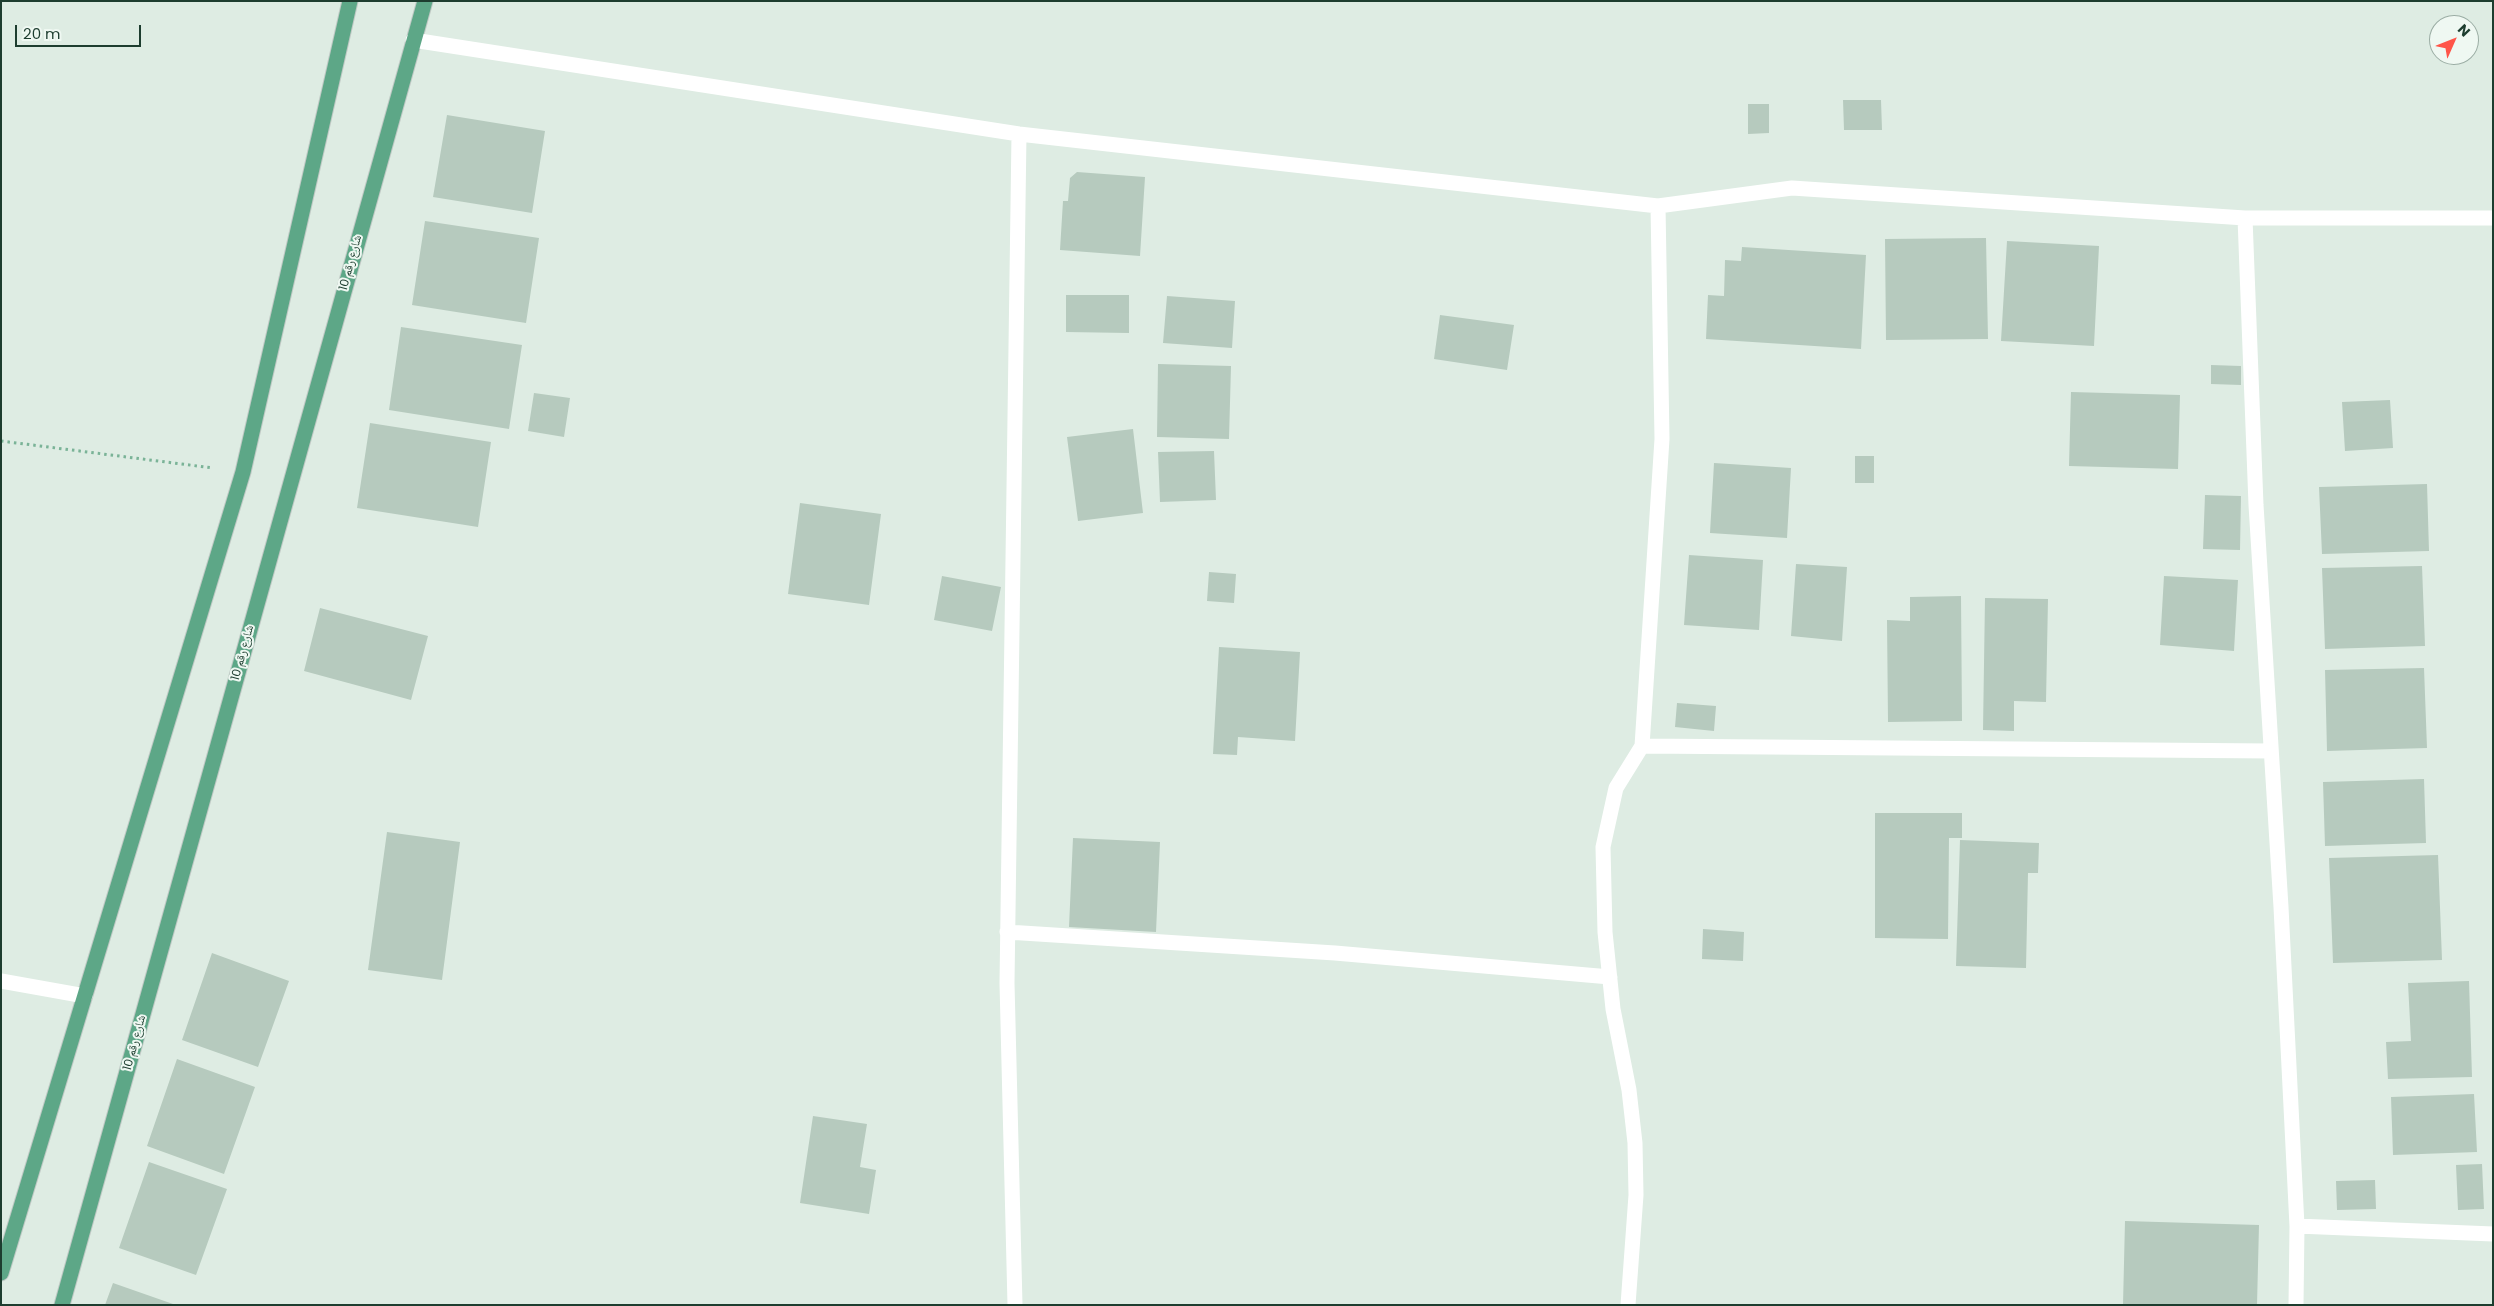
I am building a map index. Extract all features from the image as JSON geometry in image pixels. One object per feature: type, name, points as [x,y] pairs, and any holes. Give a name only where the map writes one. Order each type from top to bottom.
[{"type":"main road","points":[[1,1272],[243,472],[350,1]]},
{"type":"main road","name":"شارع رقم 10","points":[[62,1305],[425,1]]},
{"type":"street","points":[[413,40],[1019,134],[1658,206],[1792,188],[2245,218],[2493,218]]},
{"type":"street","points":[[1015,1305],[1007,932],[1019,134]]},
{"type":"street","points":[[1628,1305],[1635,1215],[1636,1143],[1630,1090],[1613,1009],[1604,932],[1603,846],[1616,788],[1642,746],[1662,439],[1658,206]]},
{"type":"street","points":[[2245,218],[2256,505],[2297,1226],[2296,1305]]},
{"type":"street","points":[[1642,746],[2271,751]]},
{"type":"street","points":[[1007,932],[1335,953],[1610,977]]},
{"type":"street","points":[[1,981],[85,996]]},
{"type":"street","points":[[2297,1226],[2493,1234]]},
{"type":"path","points":[[1,441],[243,472]]},
{"type":"building","points":[[1843,100],[1881,100],[1882,130],[1844,130]]},
{"type":"building","points":[[1748,104],[1769,104],[1769,133],[1748,134]]},
{"type":"building","points":[[447,115],[545,131],[532,213],[433,197]]},
{"type":"building","points":[[1077,172],[1145,177],[1140,256],[1060,250],[1063,201],[1068,201],[1070,178]]},
{"type":"building","points":[[425,221],[539,238],[526,323],[412,305]]},
{"type":"building","points":[[1986,238],[1988,339],[1886,340],[1885,239]]},
{"type":"building","points":[[2007,241],[2099,246],[2094,346],[2001,341]]},
{"type":"building","points":[[1742,247],[1866,255],[1861,349],[1706,339],[1708,295],[1724,296],[1725,260],[1741,261]]},
{"type":"building","points":[[1066,295],[1129,295],[1129,333],[1066,332]]},
{"type":"building","points":[[1167,296],[1235,301],[1232,348],[1163,343]]},
{"type":"building","points":[[1440,315],[1514,325],[1507,370],[1434,359]]},
{"type":"building","points":[[401,327],[522,345],[509,429],[389,410]]},
{"type":"building","points":[[1158,364],[1231,366],[1229,439],[1157,437]]},
{"type":"building","points":[[2211,365],[2241,366],[2241,385],[2211,384]]},
{"type":"building","points":[[2071,392],[2180,395],[2178,469],[2069,466]]},
{"type":"building","points":[[534,393],[570,398],[564,437],[528,431]]},
{"type":"building","points":[[2390,400],[2393,448],[2345,451],[2342,402]]},
{"type":"building","points":[[370,423],[491,442],[478,527],[357,508]]},
{"type":"building","points":[[1133,429],[1143,513],[1078,521],[1067,437]]},
{"type":"building","points":[[1214,451],[1216,500],[1160,502],[1158,452]]},
{"type":"building","points":[[1855,456],[1874,456],[1874,483],[1855,483]]},
{"type":"building","points":[[1714,463],[1791,468],[1787,538],[1710,533]]},
{"type":"building","points":[[2427,484],[2429,551],[2322,554],[2319,487]]},
{"type":"building","points":[[2205,495],[2241,496],[2240,550],[2203,549]]},
{"type":"building","points":[[800,503],[881,514],[869,605],[788,594]]},
{"type":"building","points":[[1689,555],[1763,560],[1759,630],[1684,625]]},
{"type":"building","points":[[1796,564],[1847,567],[1842,641],[1791,636]]},
{"type":"building","points":[[2422,566],[2425,646],[2325,649],[2322,568]]},
{"type":"building","points":[[1209,572],[1236,574],[1234,603],[1207,601]]},
{"type":"building","points":[[942,576],[1001,587],[992,631],[934,620]]},
{"type":"building","points":[[2164,576],[2238,580],[2234,651],[2160,645]]},
{"type":"building","points":[[1961,596],[1962,721],[1888,722],[1887,620],[1910,621],[1910,597]]},
{"type":"building","points":[[1985,598],[2048,599],[2046,702],[2014,701],[2014,731],[1983,730]]},
{"type":"building","points":[[320,608],[428,636],[411,700],[304,671]]},
{"type":"building","points":[[1219,647],[1300,652],[1295,741],[1238,737],[1237,755],[1213,754]]},
{"type":"building","points":[[2424,668],[2427,748],[2327,751],[2325,670]]},
{"type":"building","points":[[1677,703],[1716,706],[1714,731],[1675,727]]},
{"type":"building","points":[[2424,779],[2426,843],[2325,846],[2323,782]]},
{"type":"building","points":[[1875,813],[1962,813],[1962,838],[1949,838],[1948,939],[1875,938]]},
{"type":"building","points":[[387,832],[460,842],[442,980],[368,970]]},
{"type":"building","points":[[1073,838],[1160,842],[1156,932],[1069,927]]},
{"type":"building","points":[[1960,840],[2039,843],[2038,873],[2028,873],[2026,968],[1956,966]]},
{"type":"building","points":[[2438,855],[2442,960],[2333,963],[2329,858]]},
{"type":"building","points":[[1703,929],[1744,932],[1743,961],[1702,959]]},
{"type":"building","points":[[212,953],[289,981],[258,1067],[182,1040]]},
{"type":"building","points":[[2469,981],[2472,1077],[2388,1079],[2386,1042],[2411,1041],[2408,983]]},
{"type":"building","points":[[177,1059],[255,1087],[224,1174],[147,1146]]},
{"type":"building","points":[[2474,1094],[2477,1152],[2393,1155],[2391,1097]]},
{"type":"building","points":[[813,1116],[867,1124],[860,1167],[876,1170],[869,1214],[800,1203]]},
{"type":"building","points":[[149,1162],[227,1189],[196,1275],[119,1248]]},
{"type":"building","points":[[2482,1164],[2484,1209],[2458,1210],[2456,1165]]},
{"type":"building","points":[[2375,1180],[2376,1209],[2337,1210],[2336,1181]]},
{"type":"building","points":[[2125,1221],[2259,1225],[2257,1305],[2123,1305]]},
{"type":"building","points":[[113,1283],[173,1304],[173,1305],[105,1305]]}]
